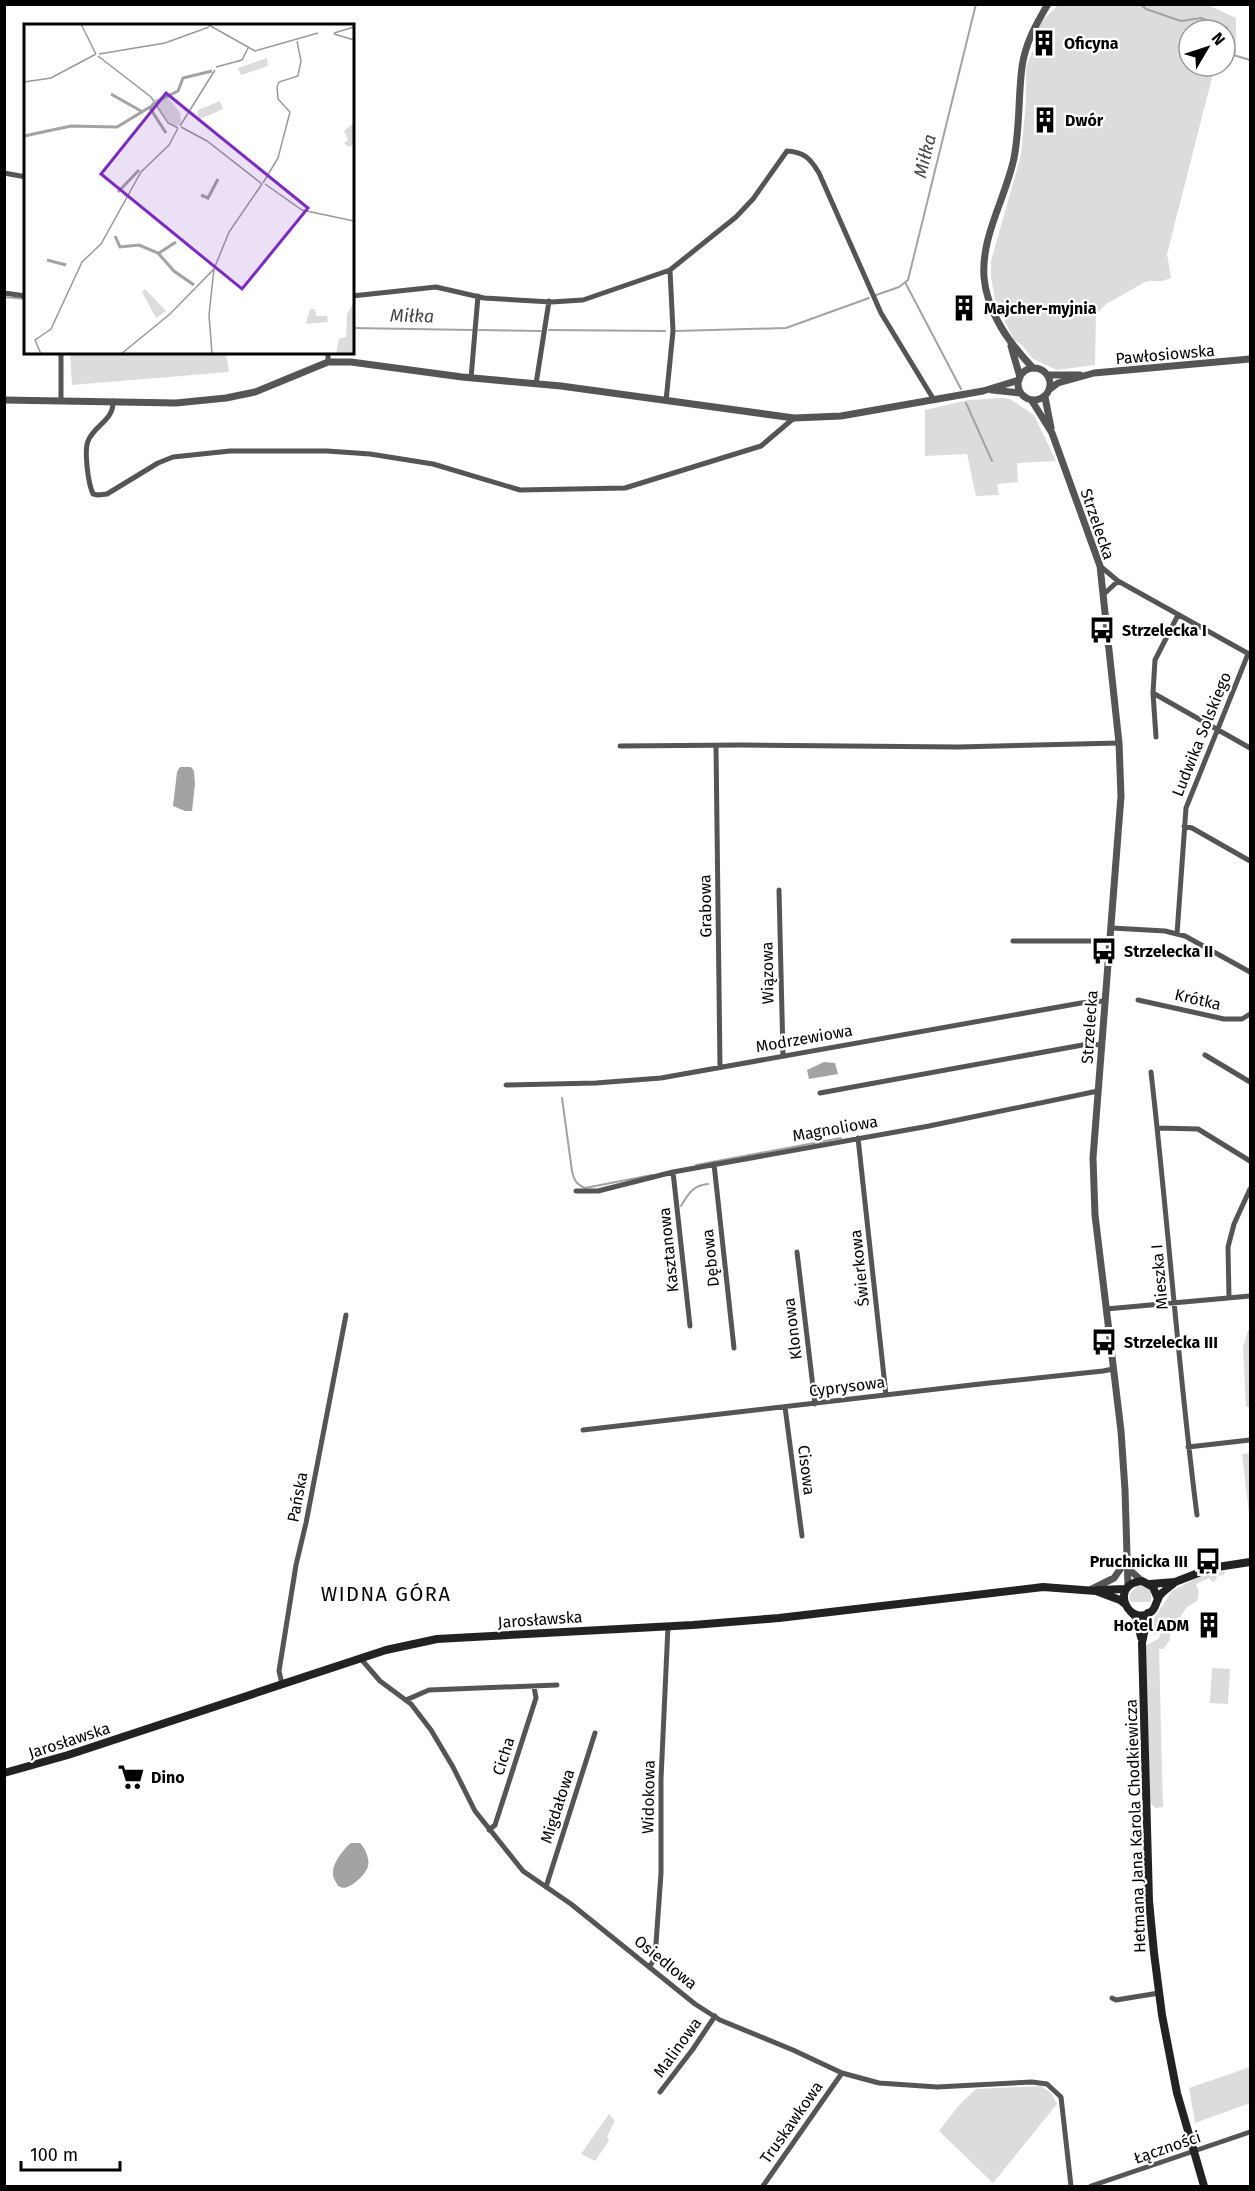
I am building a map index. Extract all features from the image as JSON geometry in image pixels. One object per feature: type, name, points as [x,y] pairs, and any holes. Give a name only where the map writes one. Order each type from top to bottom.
[{"type":"main road","points":[[1175,1582],[1148,1613],[1131,1612],[1125,1604],[1127,1588],[1132,1583],[1175,1582],[1211,1568],[1251,1562]]},
{"type":"main road","points":[[1146,1582],[1156,1590],[1158,1599]]},
{"type":"main road","name":"Jarosławska","points":[[4,1773],[43,1763],[386,1650],[437,1639],[778,1618],[1043,1587],[1093,1590],[1127,1588]]},
{"type":"main road","name":"Jarosławska","points":[[1093,1590],[1125,1604]]},
{"type":"main road","name":"Hetmana Jana Karola Chodkiewicza","points":[[1131,1612],[1136,1617],[1142,1638],[1149,1891],[1159,1993],[1177,2093],[1204,2187]]},
{"type":"main road","name":"Hetmana Jana Karola Chodkiewicza","points":[[1142,1638],[1148,1613]]},
{"type":"street","points":[[1033,368],[1011,343],[992,307],[987,292],[984,266],[986,249],[1013,160],[1024,57],[1038,21],[1048,4]]},
{"type":"street","points":[[354,296],[436,286],[478,296],[549,302],[583,300],[670,270],[736,217],[753,199],[787,151],[800,152],[811,159],[819,173],[881,313],[934,400]]},
{"type":"street","points":[[4,172],[24,177]]},
{"type":"street","points":[[666,401],[673,331],[670,270]]},
{"type":"street","points":[[4,293],[24,296]]},
{"type":"street","points":[[471,378],[478,296]]},
{"type":"street","points":[[536,384],[549,302]]},
{"type":"street","points":[[4,400],[176,403],[226,398],[255,392],[328,362],[383,365],[794,418],[841,416],[984,391],[1019,379],[1024,372],[1033,368],[1042,369],[1048,375],[1050,389],[1045,397],[1032,400],[1020,393],[1019,379],[1011,343]]},
{"type":"street","points":[[61,354],[61,401]]},
{"type":"street","points":[[328,354],[328,362]]},
{"type":"street","name":"Pawłosiowska","points":[[1048,375],[1083,375],[1249,362]]},
{"type":"street","name":"Pawłosiowska","points":[[1050,389],[1058,383],[1083,375]]},
{"type":"street","points":[[984,391],[1020,393]]},
{"type":"street","name":"Strzelecka","points":[[1045,397],[1052,433],[1100,566],[1119,743],[1121,796],[1093,1158],[1095,1215],[1125,1490],[1127,1588]]},
{"type":"street","name":"Strzelecka","points":[[1032,400],[1052,433]]},
{"type":"street","points":[[113,401],[113,409],[108,419],[89,439],[87,446],[89,485],[93,494],[98,495],[107,494],[158,463],[173,457],[230,451],[327,451],[370,454],[433,464],[520,490],[625,488],[761,446],[794,418]]},
{"type":"street","points":[[1100,566],[1118,581],[1249,654]]},
{"type":"street","points":[[1102,595],[1118,581]]},
{"type":"street","points":[[1156,737],[1153,693],[1158,652],[1178,615]]},
{"type":"street","name":"Ludwika Solskiego","points":[[1177,934],[1185,808],[1249,654]]},
{"type":"street","points":[[1153,693],[1251,748]]},
{"type":"street","points":[[620,746],[958,747],[1119,743]]},
{"type":"street","name":"Grabowa","points":[[716,746],[720,1067]]},
{"type":"street","points":[[1184,826],[1192,828],[1251,861]]},
{"type":"street","name":"Wiązowa","points":[[779,890],[783,1055]]},
{"type":"street","points":[[1112,928],[1165,931],[1177,934],[1204,945],[1251,972]]},
{"type":"street","points":[[1013,941],[1110,940]]},
{"type":"street","name":"Krótka","points":[[1138,1000],[1224,1019],[1242,1019],[1251,1014]]},
{"type":"street","name":"Modrzewiowa","points":[[506,1085],[596,1083],[661,1078],[1081,1003],[1104,1001]]},
{"type":"street","points":[[820,1093],[1088,1044],[1101,1044]]},
{"type":"street","points":[[1205,1055],[1251,1082]]},
{"type":"street","name":"Mieszka I","points":[[1151,1072],[1188,1447],[1197,1515]]},
{"type":"street","name":"Magnoliowa","points":[[576,1191],[598,1191],[673,1172],[1098,1091]]},
{"type":"street","points":[[1158,1128],[1198,1129],[1251,1161]]},
{"type":"street","name":"Świerkowa","points":[[858,1138],[885,1395]]},
{"type":"street","name":"Dębowa","points":[[714,1164],[734,1348]]},
{"type":"street","name":"Kasztanowa","points":[[673,1172],[690,1326]]},
{"type":"street","points":[[1229,1298],[1228,1247],[1234,1224],[1251,1189]]},
{"type":"street","name":"Klonowa","points":[[797,1252],[815,1404]]},
{"type":"street","points":[[1106,1309],[1251,1296]]},
{"type":"street","name":"Pańska","points":[[282,1684],[279,1671],[296,1565],[346,1315]]},
{"type":"street","name":"Cyprysowa","points":[[583,1430],[1103,1371],[1113,1368]]},
{"type":"street","name":"Cisowa","points":[[785,1407],[802,1536]]},
{"type":"street","points":[[1188,1447],[1251,1440]]},
{"type":"street","points":[[1127,1559],[1132,1572],[1146,1582]]},
{"type":"street","points":[[1093,1590],[1114,1578],[1127,1559]]},
{"type":"street","name":"Widokowa","points":[[650,1966],[655,1958],[661,1873],[661,1779],[668,1626]]},
{"type":"street","name":"Osiedlowa","points":[[361,1659],[380,1681],[406,1701],[430,1730],[453,1767],[475,1811],[523,1871],[650,1966],[695,2004],[715,2016],[842,2073],[879,2083],[937,2087],[1032,2082],[1047,2084],[1061,2097],[1071,2187]]},
{"type":"street","points":[[406,1701],[429,1690],[557,1685]]},
{"type":"street","name":"Cicha","points":[[489,1830],[495,1825],[536,1698],[534,1687]]},
{"type":"street","name":"Migdałowa","points":[[546,1887],[595,1733]]},
{"type":"street","points":[[1112,1998],[1116,2000],[1159,1993]]},
{"type":"street","name":"Malinowa","points":[[660,2092],[715,2016]]},
{"type":"street","name":"Truskawkowa","points":[[763,2187],[842,2073]]},
{"type":"street","name":"Łączności","points":[[1091,2187],[1251,2132]]},
{"type":"shaded area","points":[[1058,5],[1208,5],[1236,18],[1177,18],[1177,78],[1212,78],[1167,254],[1171,278],[1162,281],[1147,281],[1106,304],[1096,315],[1095,365],[1057,370],[1033,359],[1022,345],[1014,340],[995,301],[991,276],[991,261],[1021,155],[1026,101],[1026,67],[1040,32],[1038,30],[1040,23]]},
{"type":"shaded area","points":[[70,354],[226,354],[229,372],[72,385]]},
{"type":"shaded area","points":[[1010,399],[1034,415],[1056,461],[1017,463],[1018,482],[997,484],[999,495],[976,496],[967,454],[925,456],[925,410],[968,400]]},
{"type":"shaded area","points":[[180,767],[191,767],[194,771],[192,811],[173,806],[177,772]]},
{"type":"shaded area","points":[[824,1062],[835,1063],[838,1074],[809,1079],[807,1070]]},
{"type":"shaded area","points":[[1248,1330],[1250,1330],[1250,1407],[1246,1407],[1243,1347]]},
{"type":"shaded area","points":[[1250,1453],[1250,1522],[1242,1454]]},
{"type":"shaded area","points":[[1225,1571],[1224,1575],[1216,1576],[1217,1579],[1213,1582],[1209,1578],[1196,1584],[1199,1592],[1197,1601],[1186,1608],[1170,1633],[1170,1640],[1163,1649],[1159,1649],[1163,1807],[1155,1808],[1150,1802],[1146,1645],[1158,1639],[1163,1630],[1159,1628],[1154,1636],[1153,1620],[1172,1591],[1196,1578]]},
{"type":"shaded area","points":[[1137,1586],[1145,1586],[1151,1591],[1151,1602],[1130,1602],[1129,1595]]},
{"type":"shaded area","points":[[1212,1668],[1230,1669],[1228,1704],[1210,1703]]},
{"type":"shaded area","points":[[351,1843],[362,1845],[368,1857],[368,1866],[356,1882],[343,1888],[338,1886],[334,1879],[333,1868],[339,1856]]},
{"type":"shaded area","points":[[1250,2067],[1250,2103],[1195,2123],[1189,2088]]},
{"type":"shaded area","points":[[1041,2086],[1051,2093],[1057,2104],[993,2183],[939,2131],[959,2105],[976,2089]]},
{"type":"shaded area","points":[[609,2114],[615,2121],[607,2136],[609,2141],[595,2161],[581,2154]]},
{"type":"waterway","name":"Miłka","points":[[876,295],[899,287],[908,280],[976,4]]},
{"type":"waterway","name":"Miłka","points":[[1140,4],[1146,9],[1181,21],[1201,18],[1227,28],[1226,45],[1230,54],[1250,60]]},
{"type":"waterway","points":[[906,284],[961,389]]},
{"type":"waterway","name":"Miłka","points":[[4,297],[24,299]]},
{"type":"waterway","name":"Miłka","points":[[676,331],[786,328],[869,298]]},
{"type":"waterway","name":"Miłka","points":[[354,328],[472,330]]},
{"type":"waterway","name":"Miłka","points":[[479,330],[541,331]]},
{"type":"waterway","name":"Miłka","points":[[549,330],[665,331]]},
{"type":"waterway","points":[[966,403],[992,461]]},
{"type":"waterway","points":[[562,1098],[572,1171],[577,1183],[585,1188],[652,1175]]},
{"type":"waterway","points":[[696,1165],[841,1138]]},
{"type":"waterway","points":[[681,1206],[695,1188],[708,1184]]},
{"type":"place","name":"Oficyna","points":[[1044,43]]},
{"type":"place","name":"Dwór","points":[[1045,120]]},
{"type":"place","name":"Majcher-myjnia","points":[[964,308]]},
{"type":"place","name":"Strzelecka I","points":[[1102,630]]},
{"type":"place","name":"Strzelecka II","points":[[1104,951]]},
{"type":"place","name":"Strzelecka III","points":[[1104,1342]]},
{"type":"place","name":"Pruchnicka III","points":[[1208,1561]]},
{"type":"place","name":"Hotel ADM","points":[[1209,1625]]},
{"type":"place","name":"Dino","points":[[131,1777]]},
{"type":"district","name":"WIDNA GÓRA","points":[[386,1594]]}]
